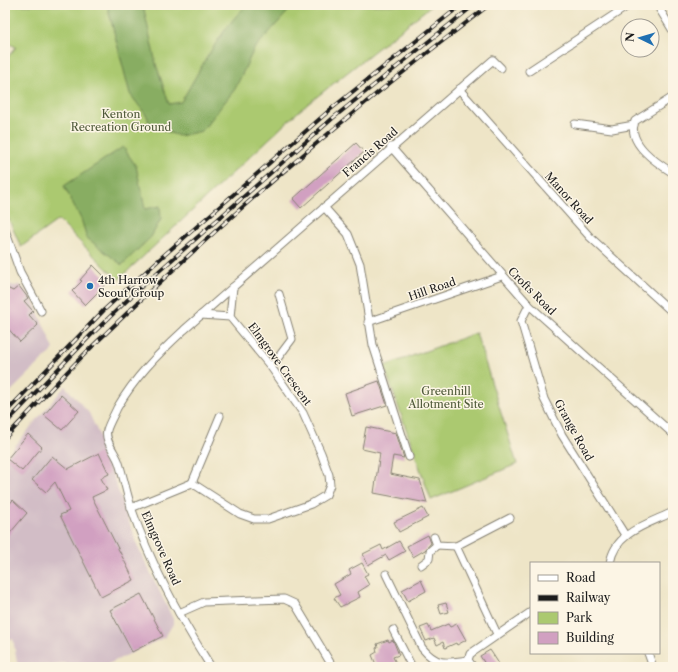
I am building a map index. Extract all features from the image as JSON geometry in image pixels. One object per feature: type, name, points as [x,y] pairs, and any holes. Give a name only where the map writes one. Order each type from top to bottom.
[{"type":"street","points":[[529,71],[629,5]]},
{"type":"street","points":[[657,5],[673,31]]},
{"type":"street","name":"Francis Road","points":[[106,431],[126,392],[150,362],[201,315],[391,147],[493,60],[501,68]]},
{"type":"street","name":"Manor Road","points":[[459,89],[590,237],[673,313]]},
{"type":"street","points":[[673,97],[635,121],[634,125],[634,132],[641,148],[673,173]]},
{"type":"street","points":[[575,124],[612,129],[634,125]]},
{"type":"street","name":"Crofts Road","points":[[391,147],[502,276],[529,305],[673,434]]},
{"type":"street","points":[[324,207],[348,234],[358,257],[373,346],[409,457]]},
{"type":"street","points":[[5,230],[20,272],[41,311]]},
{"type":"street","name":"Hill Road","points":[[368,322],[502,276]]},
{"type":"street","points":[[201,315],[230,317],[233,287]]},
{"type":"street","points":[[271,367],[292,339],[279,294]]},
{"type":"street","name":"Grange Road","points":[[529,305],[521,321],[544,400],[562,435],[625,535]]},
{"type":"street","name":"Elmgrove Crescent","points":[[192,483],[240,514],[254,520],[268,519],[311,504],[326,495],[330,485],[329,475],[321,453],[303,413],[271,367],[230,317]]},
{"type":"street","points":[[131,508],[192,483],[220,416]]},
{"type":"street","name":"Elmgrove Road","points":[[106,431],[106,437],[119,462],[131,508],[142,538],[179,613],[211,667]]},
{"type":"street","points":[[610,562],[616,546],[625,535],[673,512]]},
{"type":"street","points":[[421,565],[429,559],[430,551],[437,545],[456,546],[510,518]]},
{"type":"street","points":[[434,537],[437,545]]},
{"type":"street","points":[[456,546],[498,634]]},
{"type":"street","points":[[386,574],[422,648],[430,657],[446,665],[468,660]]},
{"type":"street","points":[[179,613],[204,602],[284,599],[295,604],[331,664]]},
{"type":"street","points":[[468,660],[470,654],[530,613]]},
{"type":"street","points":[[393,630],[412,667]]},
{"type":"street","points":[[648,654],[654,667]]},
{"type":"street","points":[[468,660],[473,667]]},
{"type":"shaded area","points":[[5,284],[16,286],[19,284],[31,296],[54,349],[5,397]]},
{"type":"shaded area","points":[[65,386],[89,413],[99,435],[137,545],[173,619],[173,624],[165,637],[102,667],[67,667],[64,663],[37,667],[18,667],[13,639],[5,640],[5,458]]},
{"type":"green space","name":"Kenton Recreation Ground","points":[[5,5],[432,5],[299,111],[118,280],[58,220],[21,247],[5,211],[5,61],[16,47],[5,42]]},
{"type":"green space","points":[[107,5],[143,5],[156,64],[169,104],[181,102],[220,38],[238,14],[247,5],[294,5],[254,49],[235,89],[202,131],[179,136],[150,126],[147,116],[130,94]]},
{"type":"green space","points":[[123,147],[136,166],[145,209],[160,206],[161,219],[151,237],[122,265],[87,238],[81,219],[64,186]]},
{"type":"green space","name":"Greenhill Allotment Site","points":[[476,333],[517,464],[431,500],[384,366]]},
{"type":"building","points":[[356,143],[364,152],[301,208],[293,199]]},
{"type":"building","name":"4th Harrow Scout Group","points":[[93,265],[109,281],[85,305],[72,291],[82,281],[80,280]]},
{"type":"building","points":[[19,286],[28,298],[24,301],[33,311],[29,315],[38,325],[20,342],[5,325],[5,287],[13,291]]},
{"type":"building","points":[[379,381],[387,405],[352,416],[345,393]]},
{"type":"building","points":[[61,395],[79,411],[62,430],[44,415]]},
{"type":"building","points":[[366,427],[396,433],[404,458],[393,456],[390,474],[420,480],[427,503],[374,493],[380,453],[362,449]]},
{"type":"building","points":[[28,434],[42,447],[22,471],[7,459]]},
{"type":"building","points":[[99,453],[109,474],[101,478],[107,490],[92,497],[134,580],[101,597],[60,515],[69,511],[55,482],[46,492],[32,480],[52,456],[68,469]]},
{"type":"building","points":[[13,500],[27,513],[5,539],[5,509]]},
{"type":"building","points":[[423,508],[428,517],[399,532],[394,522]]},
{"type":"building","points":[[428,535],[431,543],[425,550],[413,557],[407,546]]},
{"type":"building","points":[[399,541],[405,551],[389,560],[386,555],[368,565],[363,554],[381,545],[383,550]]},
{"type":"building","points":[[362,563],[368,574],[364,576],[369,585],[358,592],[360,597],[340,607],[334,598],[340,595],[334,584],[351,574],[349,570]]},
{"type":"building","points":[[421,580],[426,591],[408,601],[402,590]]},
{"type":"building","points":[[141,594],[163,636],[132,652],[110,610]]},
{"type":"building","points":[[446,603],[449,612],[441,614],[438,605]]},
{"type":"building","points":[[448,624],[450,627],[457,624],[466,640],[457,645],[456,643],[445,648],[443,642],[437,645],[434,638],[426,641],[420,628],[428,625],[431,631]]},
{"type":"building","points":[[388,640],[389,642],[393,640],[399,655],[393,657],[396,663],[391,665],[392,667],[377,667],[372,655],[377,652],[377,644]]},
{"type":"building","points":[[490,650],[501,667],[487,667],[480,656]]},
{"type":"railway","points":[[5,413],[104,310],[162,257],[331,109],[461,5]]},
{"type":"railway","points":[[5,424],[91,335],[142,286],[333,118],[474,5]]},
{"type":"railway","points":[[5,438],[89,349],[242,207],[339,124],[489,5]]},
{"type":"place","name":"4th Harrow Scout Group","points":[[90,286]]}]
